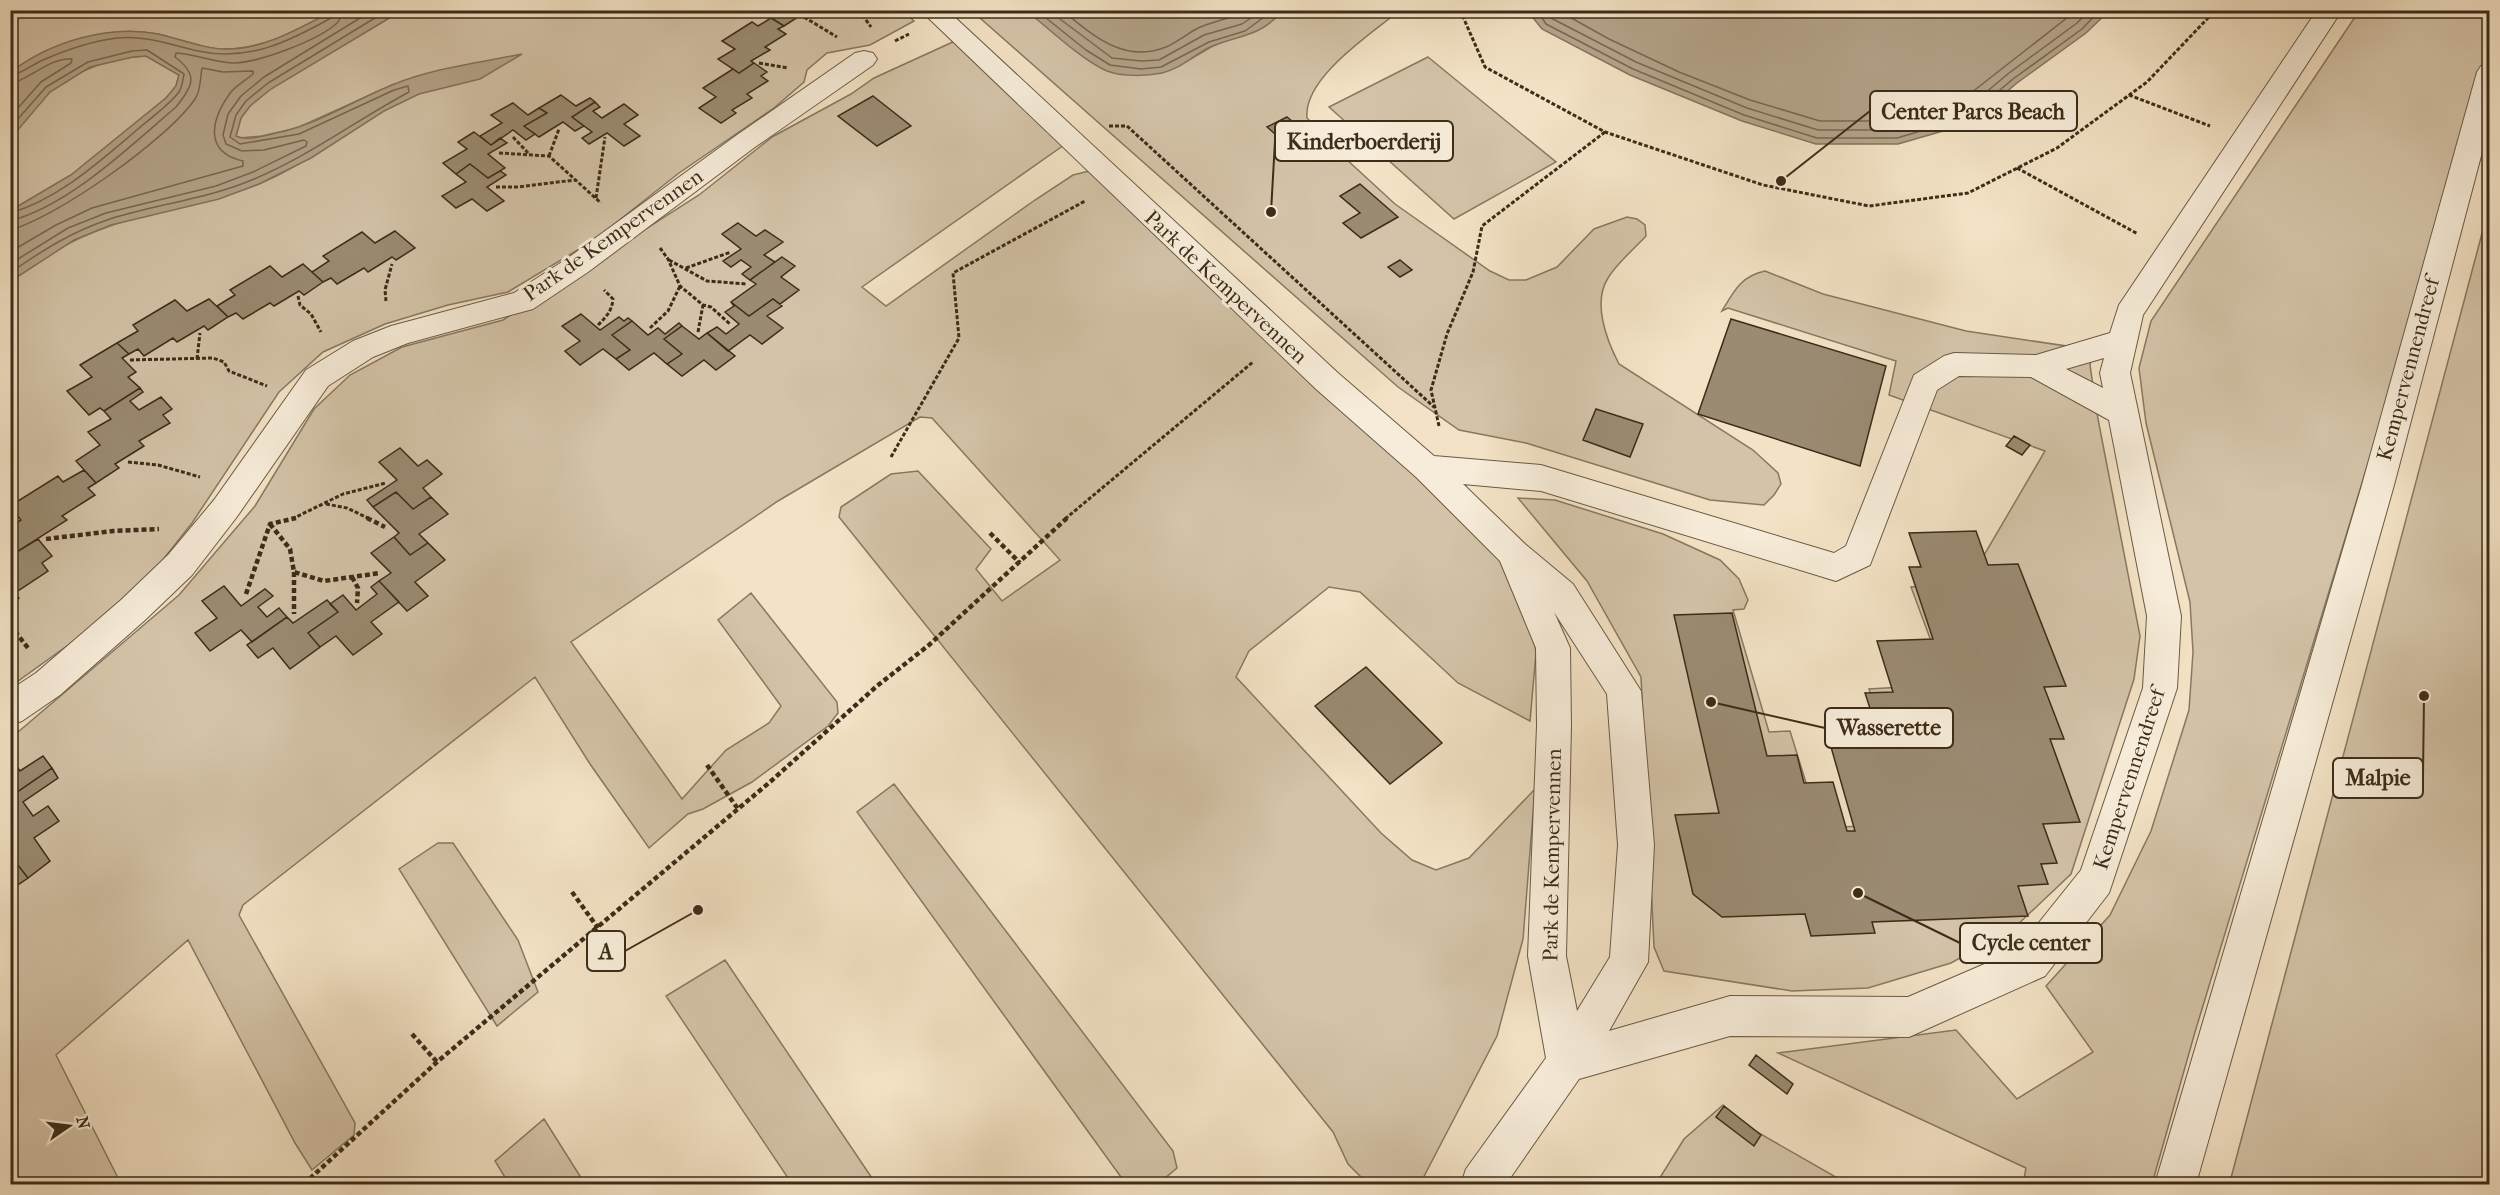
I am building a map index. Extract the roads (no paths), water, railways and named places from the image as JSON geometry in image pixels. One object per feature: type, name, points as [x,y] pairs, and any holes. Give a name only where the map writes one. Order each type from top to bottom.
[{"type":"street","name":"Kempervennendreef","points":[[1567,1063],[1730,1016],[1909,1017],[2031,963],[2096,880],[2160,688],[2164,616],[2115,373],[2129,313],[2330,10]]},
{"type":"street","name":"Park de Kempervennen","points":[[936,14],[1281,338],[1427,468],[1514,554],[1561,594],[1624,691],[1636,845],[1629,962],[1567,1063]]},
{"type":"street","name":"Park de Kempervennen","points":[[10,710],[48,684],[134,610],[180,565],[236,492],[317,378],[348,357],[401,334],[523,301],[578,265],[746,141],[864,59]]},
{"type":"street","name":"Kempervennendreef","points":[[2175,1185],[2378,484],[2490,72]]},
{"type":"street","points":[[1427,468],[1541,477],[1836,567],[1859,555],[1925,383],[1954,364],[2036,366],[2122,341]]},
{"type":"street","points":[[2036,366],[2124,414]]},
{"type":"street","name":"Park de Kempervennen","points":[[1514,554],[1553,648],[1554,726],[1547,956],[1567,1063]]},
{"type":"street","points":[[1481,1185],[1567,1063]]},
{"type":"water","points":[[1531,10],[2109,11],[2086,33],[2017,83],[1979,115],[1943,131],[1898,144],[1816,144],[1742,121],[1630,75],[1542,29],[1533,18]]},
{"type":"water","points":[[333,11],[401,11],[271,89],[250,106],[241,118],[236,136],[252,138],[295,128],[378,91],[423,74],[522,54],[480,79],[419,94],[384,111],[311,158],[259,184],[219,199],[111,225],[74,240],[11,281],[11,208],[71,175],[166,98],[176,86],[179,75],[146,56],[90,67],[50,92],[11,138],[11,72],[27,61],[62,44],[100,34],[139,32],[158,34],[209,47],[241,48],[282,36]]},
{"type":"water","points":[[1027,11],[1282,11],[1274,20],[1257,31],[1210,47],[1175,68],[1162,73],[1134,75],[1113,73],[1098,66]]},
{"type":"place","name":"Center Parcs Beach","points":[[1781,181]]},
{"type":"place","name":"Kinderboerderij","points":[[1271,212]]},
{"type":"place","name":"Malpie","points":[[2424,696]]},
{"type":"place","name":"Wasserette","points":[[1711,702]]},
{"type":"place","name":"Cycle center","points":[[1858,893]]},
{"type":"place","name":"A","points":[[698,910]]}]
